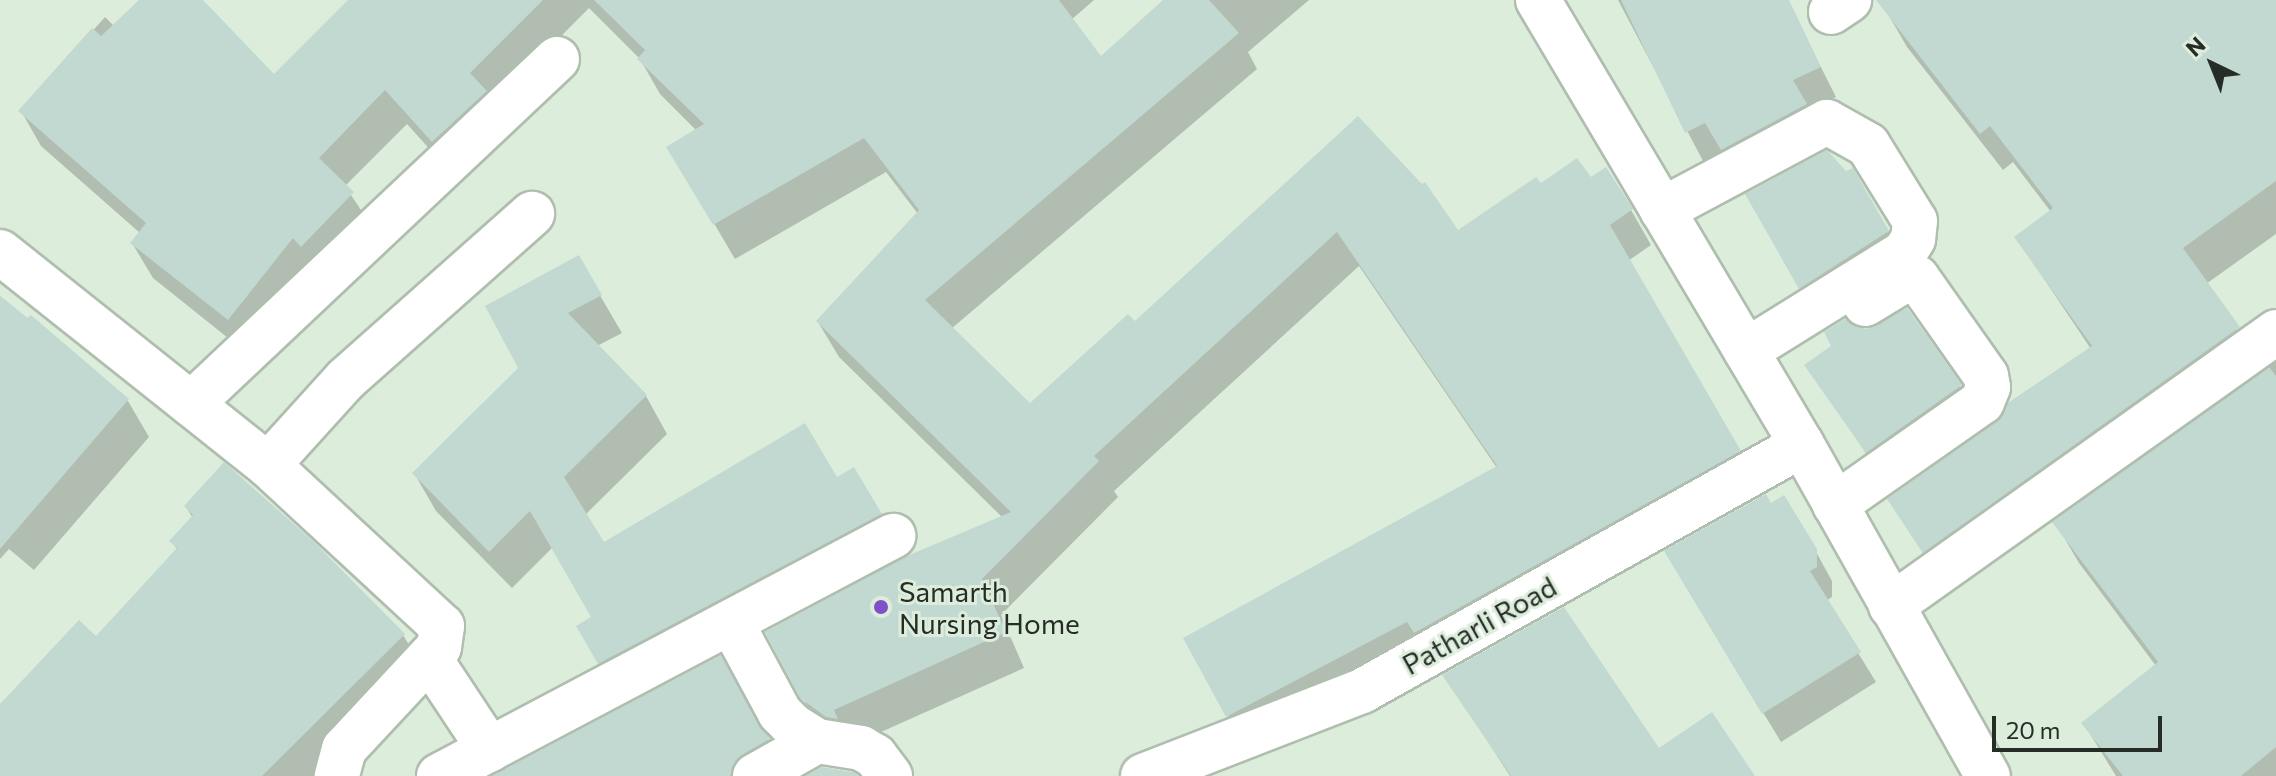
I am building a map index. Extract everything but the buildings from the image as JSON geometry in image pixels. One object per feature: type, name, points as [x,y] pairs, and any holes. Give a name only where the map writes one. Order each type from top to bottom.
[{"type":"street","points":[[1538,0],[1802,445],[1988,776]]},
{"type":"street","points":[[191,404],[557,59]]},
{"type":"street","points":[[1662,210],[1827,122],[1868,145],[1915,221],[1905,252],[1752,361]]},
{"type":"street","points":[[268,465],[346,379],[532,214]]},
{"type":"street","points":[[0,252],[268,465],[442,626],[439,647],[344,749],[337,776]]},
{"type":"street","points":[[1752,361],[1908,278],[1924,285],[1986,376],[1982,402],[1835,505]]},
{"type":"street","points":[[1891,606],[2276,332]]},
{"type":"street","name":"Patharli Road","points":[[1143,776],[1213,764],[1362,691],[1802,445]]},
{"type":"street","points":[[439,776],[893,536]]},
{"type":"street","points":[[731,622],[780,713],[817,741],[861,748],[875,756],[890,776]]},
{"type":"street","points":[[429,658],[490,750]]},
{"type":"street","points":[[755,776],[817,741]]},
{"type":"place","name":"Samarth Nursing Home","points":[[881,607]]}]
